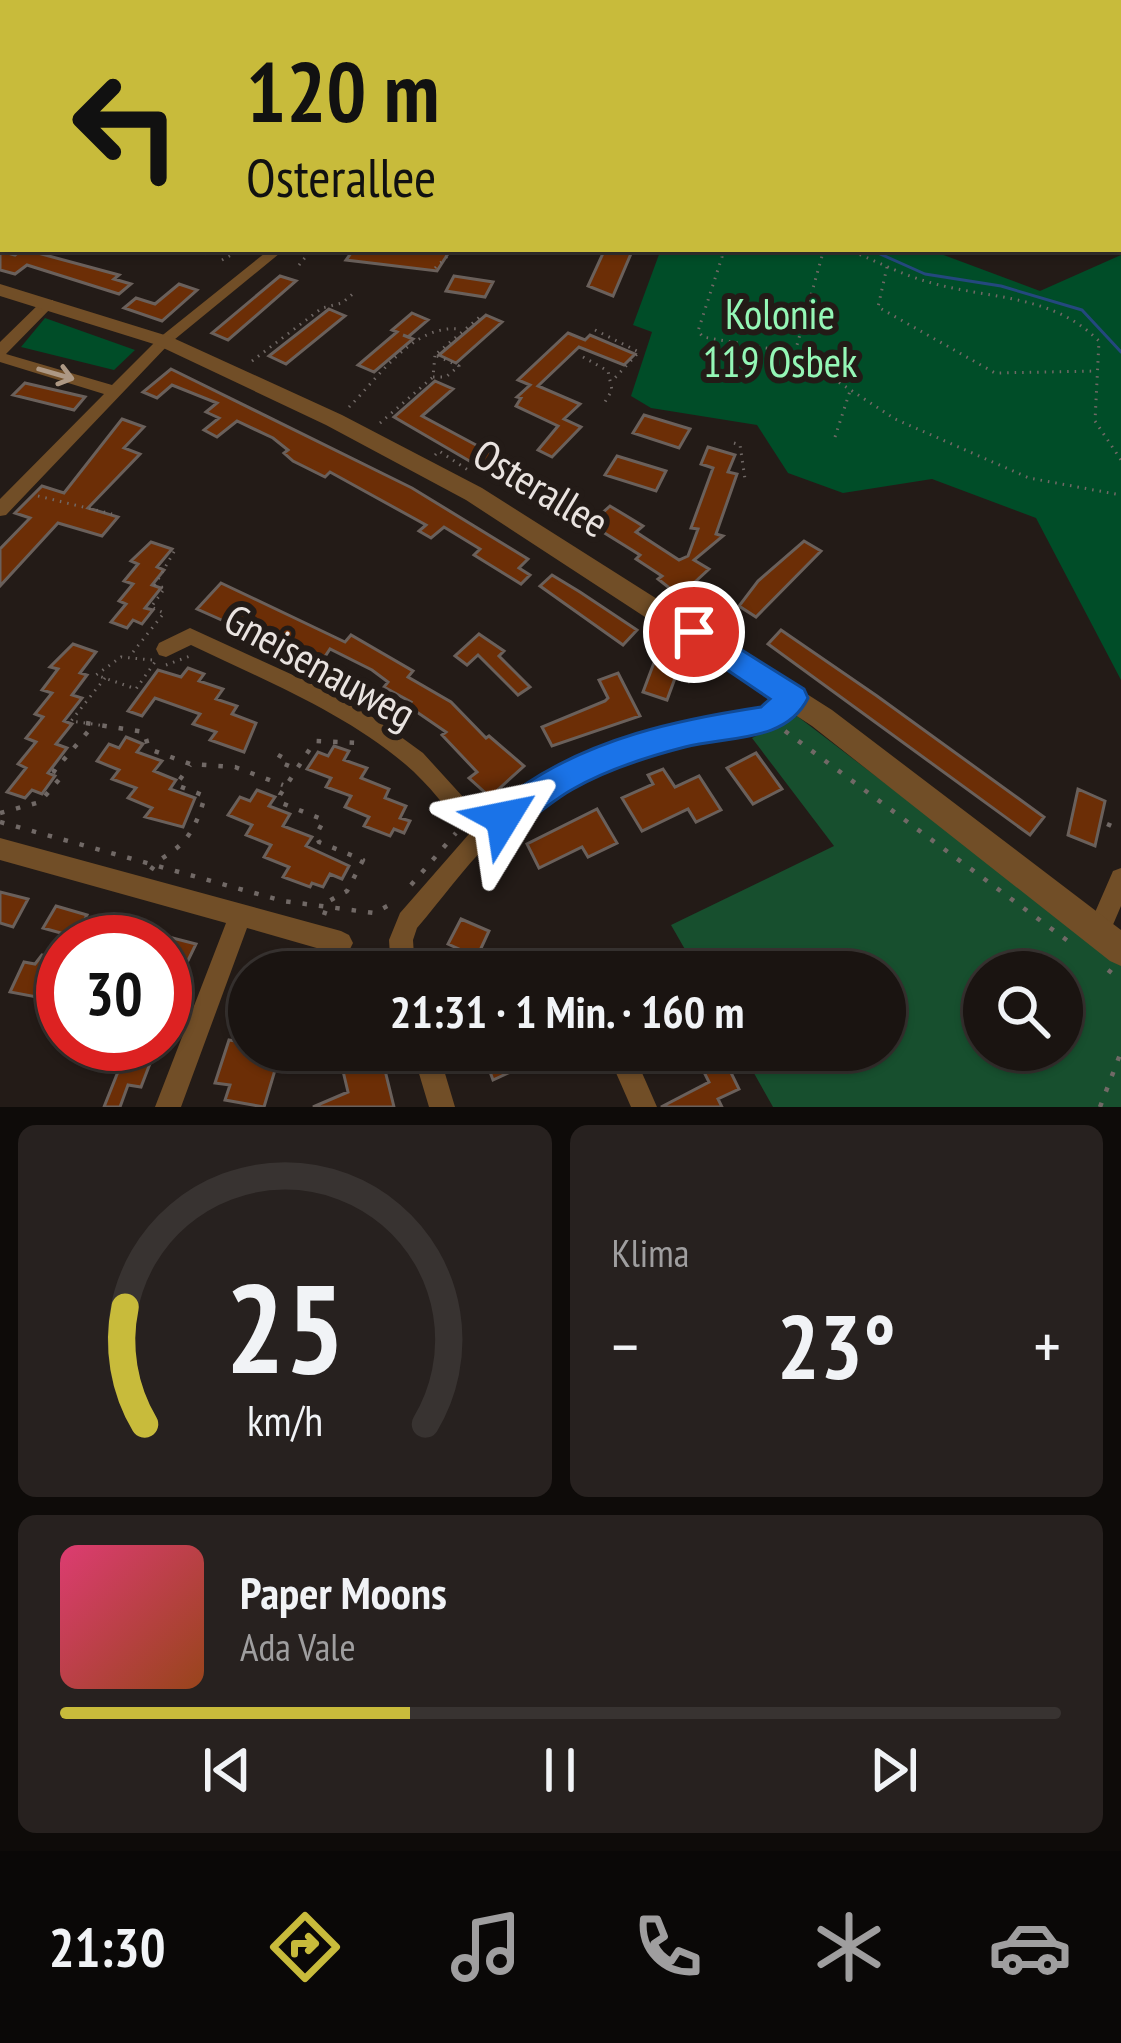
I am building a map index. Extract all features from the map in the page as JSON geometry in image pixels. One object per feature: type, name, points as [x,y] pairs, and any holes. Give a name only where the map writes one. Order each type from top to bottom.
[{"type":"street","points":[[0,510],[164,340],[274,252]]},
{"type":"street","name":"Osterallee","points":[[0,290],[164,340],[334,420],[474,494],[793,698],[1101,951]]},
{"type":"street","points":[[48,303],[0,354],[113,391]]},
{"type":"street","name":"Gneisenauweg","points":[[173,643],[213,644],[372,727],[416,760],[476,826]]},
{"type":"street","points":[[401,951],[408,921],[476,826],[614,753],[689,732],[769,719],[793,698]]},
{"type":"street","points":[[0,849],[341,943]]},
{"type":"street","points":[[1101,951],[1121,879]]},
{"type":"street","points":[[168,1107],[241,915]]},
{"type":"street","points":[[431,1071],[442,1107]]},
{"type":"street","points":[[627,1071],[640,1105]]},
{"type":"path","points":[[222,260],[237,252]]},
{"type":"path","points":[[299,265],[309,252]]},
{"type":"path","points":[[435,268],[452,252]]},
{"type":"path","points":[[721,252],[698,332],[703,337],[794,353],[895,419],[1029,478],[1121,494]]},
{"type":"path","points":[[794,353],[823,252]]},
{"type":"path","points":[[853,252],[927,282],[1003,295],[1076,320],[1099,341],[1095,422],[1121,460]]},
{"type":"path","points":[[889,266],[878,307],[995,373],[1097,371]]},
{"type":"path","points":[[236,374],[322,308],[342,303],[355,292]]},
{"type":"path","points":[[433,377],[435,356],[460,328],[482,315]]},
{"type":"path","points":[[334,420],[426,332],[449,325],[460,328]]},
{"type":"path","points":[[595,330],[639,352],[612,381],[605,402]]},
{"type":"path","points":[[365,436],[433,377],[446,377],[459,365],[435,356]]},
{"type":"path","points":[[583,357],[608,371],[612,381]]},
{"type":"path","points":[[835,437],[850,390]]},
{"type":"path","points":[[734,443],[740,445],[745,479]]},
{"type":"path","points":[[19,491],[112,514]]},
{"type":"path","points":[[96,675],[136,689],[173,643],[179,622],[151,608],[165,589],[155,585],[175,550]]},
{"type":"path","points":[[132,654],[164,613]]},
{"type":"path","points":[[105,678],[71,721],[144,732],[149,749],[190,764],[235,767],[285,786]]},
{"type":"path","points":[[681,680],[694,683]]},
{"type":"path","points":[[769,719],[1101,951],[1121,980]]},
{"type":"path","points":[[0,813],[46,797],[62,776],[54,771],[92,727]]},
{"type":"path","points":[[316,936],[329,901],[347,891],[363,860],[319,842],[316,835],[324,820],[279,802],[315,741],[343,739],[359,744],[372,727]]},
{"type":"path","points":[[281,754],[277,761],[296,769]]},
{"type":"path","points":[[142,888],[154,865],[178,851],[199,818],[205,796],[176,785],[190,764]]},
{"type":"path","points":[[0,822],[326,909],[385,910],[476,826]]},
{"type":"path","points":[[1107,824],[1121,830]]},
{"type":"path","points":[[341,943],[342,951]]},
{"type":"path","points":[[1100,1107],[1121,1052]]},
{"type":"green space","name":"Kolonie 119 Osbek","points":[[660,252],[945,252],[941,254],[1040,291],[1121,255],[1121,680],[1036,518],[932,479],[843,493],[788,473],[757,425],[651,408],[631,396],[652,332],[633,325]]},
{"type":"green space","points":[[45,318],[135,350],[114,370],[21,347]]},
{"type":"green space","points":[[797,716],[1121,963],[1121,1107],[773,1107],[753,1071],[906,1071],[906,951],[686,951],[671,925],[834,846],[752,738]]},
{"type":"building","points":[[0,252],[34,252],[119,275],[114,279],[131,284],[119,294],[27,265],[15,274],[0,270]]},
{"type":"building","points":[[352,252],[449,252],[437,271],[346,260]]},
{"type":"building","points":[[604,252],[632,252],[613,296],[588,286]]},
{"type":"building","points":[[280,276],[296,281],[228,340],[212,333]]},
{"type":"building","points":[[454,276],[493,282],[485,297],[446,291]]},
{"type":"building","points":[[179,284],[197,290],[162,321],[124,308],[136,298],[155,304]]},
{"type":"building","points":[[329,309],[345,316],[286,364],[269,356]]},
{"type":"building","points":[[412,313],[428,320],[374,372],[358,365],[397,332],[392,330]]},
{"type":"building","points":[[486,315],[502,322],[456,363],[439,355]]},
{"type":"building","points":[[568,333],[585,340],[590,335],[635,354],[624,365],[579,347],[538,386],[580,404],[564,419],[581,427],[552,457],[538,450],[558,426],[516,406],[521,398],[517,397],[530,385],[518,380]]},
{"type":"building","points":[[171,369],[412,488],[528,559],[519,568],[530,575],[521,584],[474,555],[480,549],[444,527],[431,538],[419,531],[426,525],[330,472],[325,477],[293,461],[273,438],[237,421],[217,437],[204,430],[219,418],[206,412],[217,403],[172,385],[157,398],[143,392]]},
{"type":"building","points":[[435,381],[453,389],[422,416],[504,460],[490,473],[394,417]]},
{"type":"building","points":[[25,383],[85,397],[74,410],[13,395]]},
{"type":"building","points":[[644,415],[690,429],[679,448],[633,433]]},
{"type":"building","points":[[122,419],[144,427],[124,448],[140,454],[88,508],[118,517],[102,536],[58,523],[0,586],[0,549],[30,518],[15,513],[42,486],[64,493]]},
{"type":"building","points":[[708,447],[735,455],[728,472],[737,474],[716,534],[723,536],[694,560],[709,569],[695,582],[708,591],[692,606],[658,579],[662,576],[636,559],[640,555],[590,524],[610,506],[643,526],[636,532],[679,560],[688,556],[698,529],[691,528],[713,468],[701,464]]},
{"type":"building","points":[[617,456],[666,471],[656,491],[605,475]]},
{"type":"building","points":[[804,541],[821,551],[756,617],[739,606],[758,581]]},
{"type":"building","points":[[151,542],[172,549],[157,567],[164,570],[152,585],[161,588],[145,608],[153,610],[142,624],[133,620],[127,628],[111,622],[126,604],[119,601],[133,584],[124,581],[138,564],[131,561]]},
{"type":"building","points":[[552,575],[637,630],[623,645],[540,586]]},
{"type":"building","points":[[221,583],[345,642],[351,635],[413,671],[408,677],[451,702],[486,738],[524,766],[490,797],[469,778],[477,772],[442,735],[446,732],[408,706],[411,702],[384,687],[388,682],[372,670],[330,649],[324,658],[288,640],[282,647],[197,609]]},
{"type":"building","points":[[781,630],[1044,817],[1030,835],[768,644]]},
{"type":"building","points":[[479,634],[504,651],[499,656],[530,687],[518,695],[478,655],[467,665],[455,656]]},
{"type":"building","points":[[73,644],[96,652],[80,673],[87,675],[72,695],[82,698],[64,721],[72,724],[56,744],[67,748],[48,773],[55,776],[42,794],[32,790],[25,798],[7,792],[26,768],[18,764],[36,742],[26,738],[43,717],[35,714],[52,693],[42,690],[58,669],[50,667]]},
{"type":"building","points":[[658,652],[682,659],[667,700],[643,692]]},
{"type":"building","points":[[188,668],[204,674],[199,681],[223,689],[216,699],[237,706],[232,714],[256,723],[244,752],[210,740],[216,732],[193,724],[200,714],[155,698],[142,716],[128,711],[158,670],[181,677]]},
{"type":"building","points":[[618,673],[640,716],[552,746],[542,727],[605,701],[608,698],[599,680]]},
{"type":"building","points":[[126,737],[143,744],[137,752],[162,761],[154,771],[176,780],[170,789],[195,798],[183,827],[145,817],[152,808],[128,798],[136,788],[112,779],[119,770],[97,761],[109,744],[119,748]]},
{"type":"building","points":[[334,746],[349,751],[344,760],[367,768],[361,778],[389,789],[385,798],[406,806],[400,818],[410,821],[404,833],[394,829],[390,836],[364,826],[369,817],[345,807],[351,796],[326,787],[331,778],[307,769],[318,752],[328,756]]},
{"type":"building","points":[[756,753],[782,789],[753,804],[727,768]]},
{"type":"building","points":[[663,769],[675,787],[699,776],[721,810],[696,822],[688,809],[642,831],[622,798],[653,784],[648,775]]},
{"type":"building","points":[[1078,789],[1105,801],[1095,846],[1068,835]]},
{"type":"building","points":[[257,790],[275,797],[269,806],[290,814],[283,826],[312,837],[306,846],[349,866],[342,879],[330,874],[323,887],[312,883],[310,887],[283,877],[289,867],[264,857],[271,845],[246,835],[252,825],[228,815],[240,797],[250,801]]},
{"type":"building","points":[[597,809],[617,843],[588,857],[582,847],[539,868],[527,844]]},
{"type":"building","points":[[0,892],[28,899],[13,927],[0,923]]},
{"type":"building","points":[[56,906],[87,915],[51,915]]},
{"type":"building","points":[[461,919],[489,931],[480,951],[448,944]]},
{"type":"building","points":[[24,962],[35,964],[36,997],[10,992]]},
{"type":"building","points":[[228,1043],[228,1071],[275,1071],[264,1107],[225,1100],[230,1085],[215,1083]]},
{"type":"building","points":[[118,1071],[147,1071],[141,1087],[128,1085],[120,1107],[104,1107]]},
{"type":"building","points":[[343,1071],[385,1071],[394,1107],[313,1107],[348,1092]]},
{"type":"building","points":[[490,1071],[512,1071],[493,1080]]},
{"type":"building","points":[[704,1071],[730,1071],[739,1089],[718,1099],[722,1107],[661,1107],[709,1082]]},
{"type":"waterway","points":[[876,252],[925,274],[1001,286],[1082,310],[1121,352]]},
{"type":"route","points":[[503,818],[559,779],[614,753],[689,732],[769,719],[793,698],[694,632]]}]
